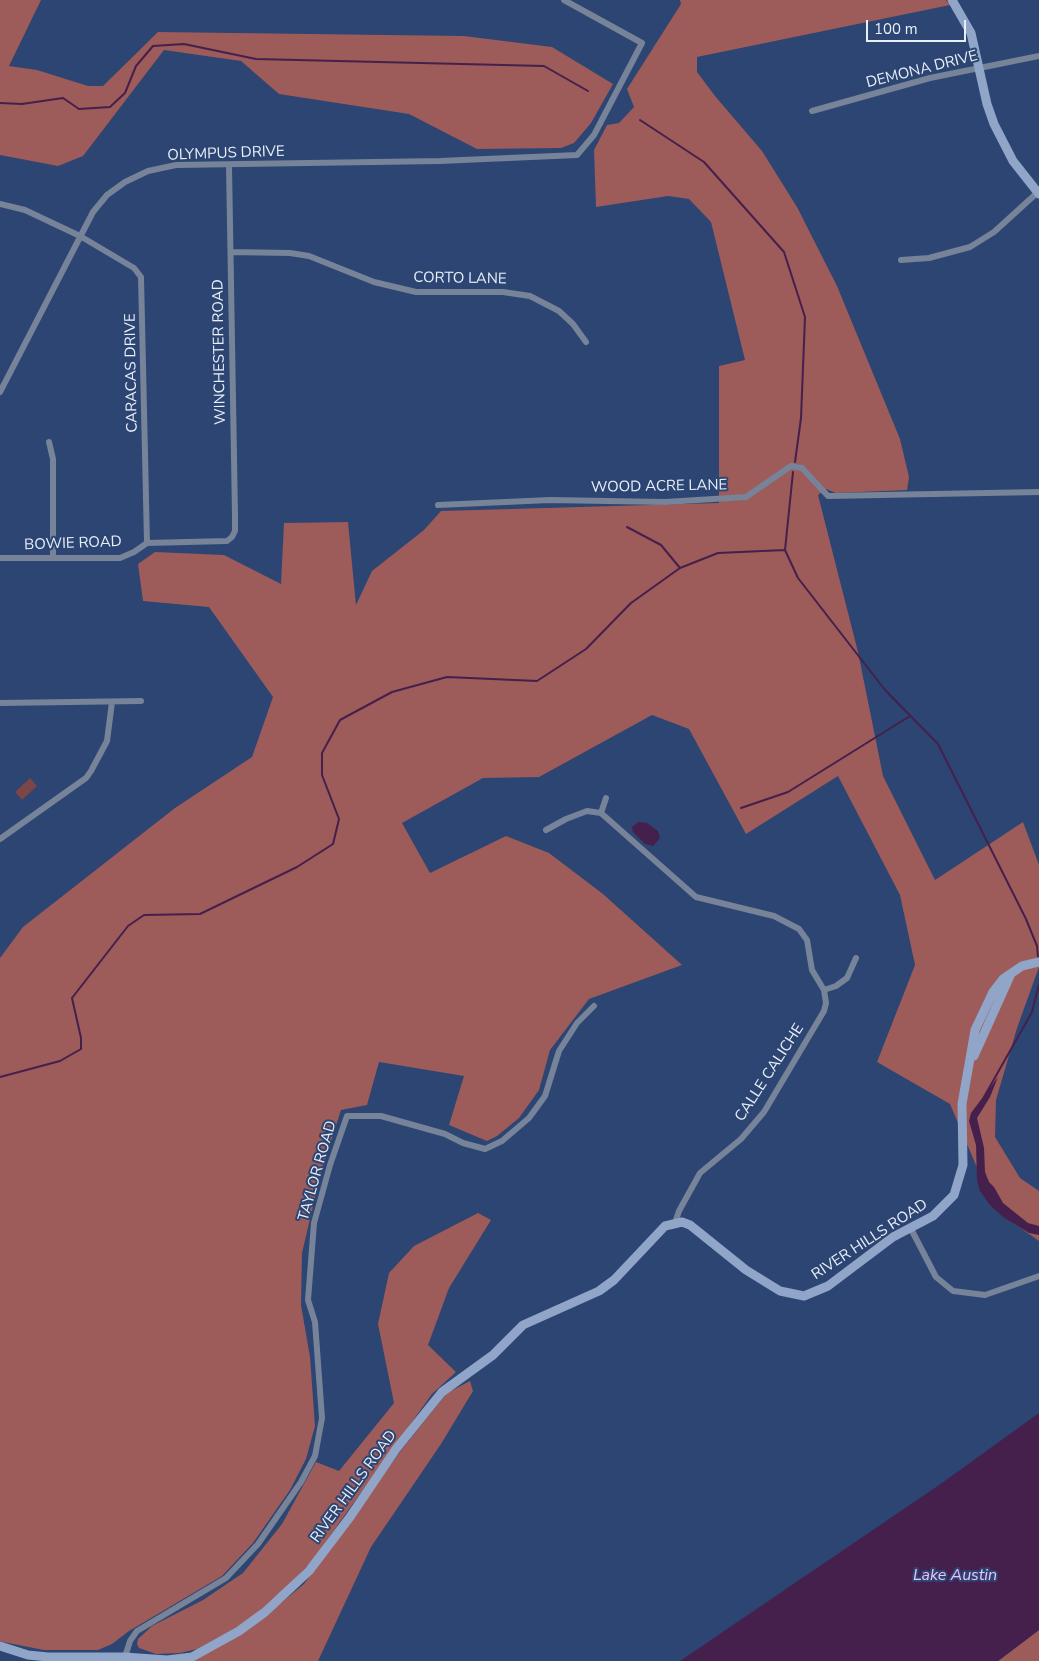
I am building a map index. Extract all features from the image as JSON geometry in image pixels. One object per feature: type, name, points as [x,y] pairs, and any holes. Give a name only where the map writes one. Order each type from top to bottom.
[{"type":"street","name":"OLYMPUS DRIVE","points":[[0,392],[93,212],[108,195],[124,182],[148,171],[176,165],[229,166],[577,155],[594,135],[642,43],[564,0]]},
{"type":"street","points":[[900,260],[929,258],[970,247],[1000,228],[1038,193],[1018,168],[1003,144],[987,104],[971,33],[952,0]]},
{"type":"street","name":"DEMONA DRIVE","points":[[812,111],[930,78],[1039,56]]},
{"type":"street","name":"WINCHESTER ROAD","points":[[229,166],[235,515],[232,537]]},
{"type":"street","points":[[0,204],[25,210],[80,236]]},
{"type":"street","name":"CARACAS DRIVE","points":[[80,236],[134,268],[141,277],[147,543]]},
{"type":"street","name":"CORTO LANE","points":[[231,252],[290,253],[309,256],[374,282],[410,292],[432,294],[503,292],[530,296],[559,311],[573,324],[586,342]]},
{"type":"street","points":[[50,442],[53,458],[53,558]]},
{"type":"street","name":"WOOD ACRE LANE","points":[[438,505],[558,500],[665,502],[746,497],[792,466],[802,468],[828,496],[1039,492]]},
{"type":"street","name":"BOWIE ROAD","points":[[0,558],[120,558],[134,552],[147,543],[227,541],[232,537]]},
{"type":"street","points":[[0,703],[141,701]]},
{"type":"street","points":[[0,839],[86,778],[107,741],[112,702]]},
{"type":"street","points":[[601,813],[606,798]]},
{"type":"street","points":[[546,830],[566,819],[587,811],[601,813],[696,897],[774,916],[799,929],[804,934],[810,948],[812,970],[824,990],[836,986],[847,978],[856,958]]},
{"type":"street","name":"RIVER HILLS ROAD","points":[[0,1646],[28,1654],[48,1657],[125,1657],[167,1660],[192,1657],[238,1631],[266,1612],[309,1571],[350,1517],[396,1449],[442,1392],[493,1355],[523,1325],[548,1312],[587,1299],[599,1291],[614,1280],[660,1230],[675,1223],[682,1222],[697,1229],[763,1282],[780,1291],[804,1296],[828,1286],[893,1237],[933,1216],[945,1207],[954,1195],[963,1165],[962,1104],[968,1070],[1012,972],[1022,966],[1039,962]]},
{"type":"street","name":"CALLE CALICHE","points":[[675,1223],[679,1211],[700,1173],[740,1139],[764,1112],[824,1011],[826,1003],[824,990]]},
{"type":"street","name":"TAYLOR ROAD","points":[[125,1657],[130,1641],[137,1631],[226,1578],[258,1544],[301,1482],[315,1456],[322,1418],[315,1322],[308,1300],[314,1223],[330,1165],[347,1116],[380,1116],[445,1134],[463,1143],[485,1149],[502,1141],[529,1118],[545,1096],[559,1051],[577,1023],[594,1006]]},
{"type":"street","points":[[910,1227],[936,1276],[954,1291],[985,1295],[1039,1276]]},
{"type":"shaded area","points":[[0,0],[41,0],[9,66],[37,70],[88,86],[103,86],[158,32],[464,36],[552,47],[613,84],[591,123],[574,143],[561,148],[477,149],[409,114],[279,94],[241,61],[164,50],[83,156],[58,166],[0,155]]},
{"type":"shaded area","points":[[680,0],[946,0],[950,5],[697,57],[697,72],[762,151],[797,207],[837,286],[900,439],[909,477],[907,490],[836,493],[826,489],[818,495],[858,652],[883,776],[935,880],[1023,822],[1039,865],[1039,967],[1017,1028],[996,1100],[995,1137],[1020,1178],[1039,1191],[1039,1241],[1009,1220],[984,1184],[950,1104],[877,1062],[915,965],[900,895],[838,776],[746,834],[689,729],[652,715],[539,777],[483,778],[402,823],[430,873],[506,836],[549,853],[603,894],[682,965],[589,999],[550,1050],[539,1090],[519,1118],[497,1136],[487,1141],[449,1125],[464,1076],[379,1062],[367,1105],[341,1110],[321,1172],[302,1253],[301,1305],[310,1357],[315,1426],[306,1459],[290,1490],[253,1543],[222,1576],[129,1631],[112,1644],[98,1650],[44,1650],[0,1641],[0,958],[23,927],[175,808],[252,757],[273,697],[209,607],[143,601],[138,564],[155,552],[224,555],[281,584],[284,523],[348,522],[356,605],[372,571],[424,530],[441,511],[719,503],[719,366],[745,360],[711,222],[689,199],[668,196],[596,207],[594,150],[607,125],[619,123],[634,107],[627,89],[681,4]]},
{"type":"shaded area","points":[[30,778],[37,786],[22,800],[15,792]]},
{"type":"shaded area","points":[[478,1213],[491,1220],[449,1288],[428,1345],[456,1372],[432,1394],[311,1562],[280,1594],[245,1623],[197,1649],[180,1653],[156,1654],[139,1648],[137,1644],[138,1639],[152,1626],[203,1600],[243,1573],[282,1524],[316,1462],[339,1471],[394,1403],[378,1324],[389,1273],[414,1246]]},
{"type":"shaded area","points":[[470,1381],[473,1391],[441,1444],[371,1547],[318,1661],[188,1661],[260,1620],[304,1584],[402,1449],[447,1393]]},
{"type":"shaded area","points":[[1039,1630],[1039,1661],[998,1661]]},
{"type":"water","points":[[638,822],[647,823],[658,831],[660,838],[653,846],[645,844],[633,832],[632,827]]},
{"type":"water","points":[[998,1077],[990,1097],[977,1118],[984,1148],[985,1172],[989,1182],[1003,1203],[1028,1223],[1039,1226],[1039,1235],[1029,1233],[1003,1217],[990,1205],[980,1191],[977,1181],[976,1145],[969,1121],[971,1113]]},
{"type":"water","name":"Lake Austin","points":[[1039,1413],[1039,1630],[998,1661],[680,1661],[942,1483]]},
{"type":"waterway","points":[[0,103],[22,104],[63,98],[79,109],[110,107],[125,93],[136,66],[153,46],[184,44],[256,59],[544,66],[588,91]]},
{"type":"waterway","points":[[640,120],[704,162],[784,252],[805,317],[801,418],[795,462]]},
{"type":"waterway","points":[[793,472],[785,550],[798,578],[885,690],[938,744],[1026,919],[1037,946],[1038,957]]},
{"type":"waterway","points":[[627,527],[661,545],[680,568]]},
{"type":"waterway","points":[[0,1077],[60,1061],[81,1049],[81,1038],[72,998],[128,926],[144,915],[200,914],[297,867],[333,844],[339,819],[322,775],[322,753],[340,720],[392,692],[447,677],[537,681],[586,649],[631,603],[680,568],[718,553],[785,550]]},
{"type":"waterway","points":[[741,808],[788,792],[910,716]]},
{"type":"waterway","points":[[984,1097],[1032,1012],[1039,985]]}]
